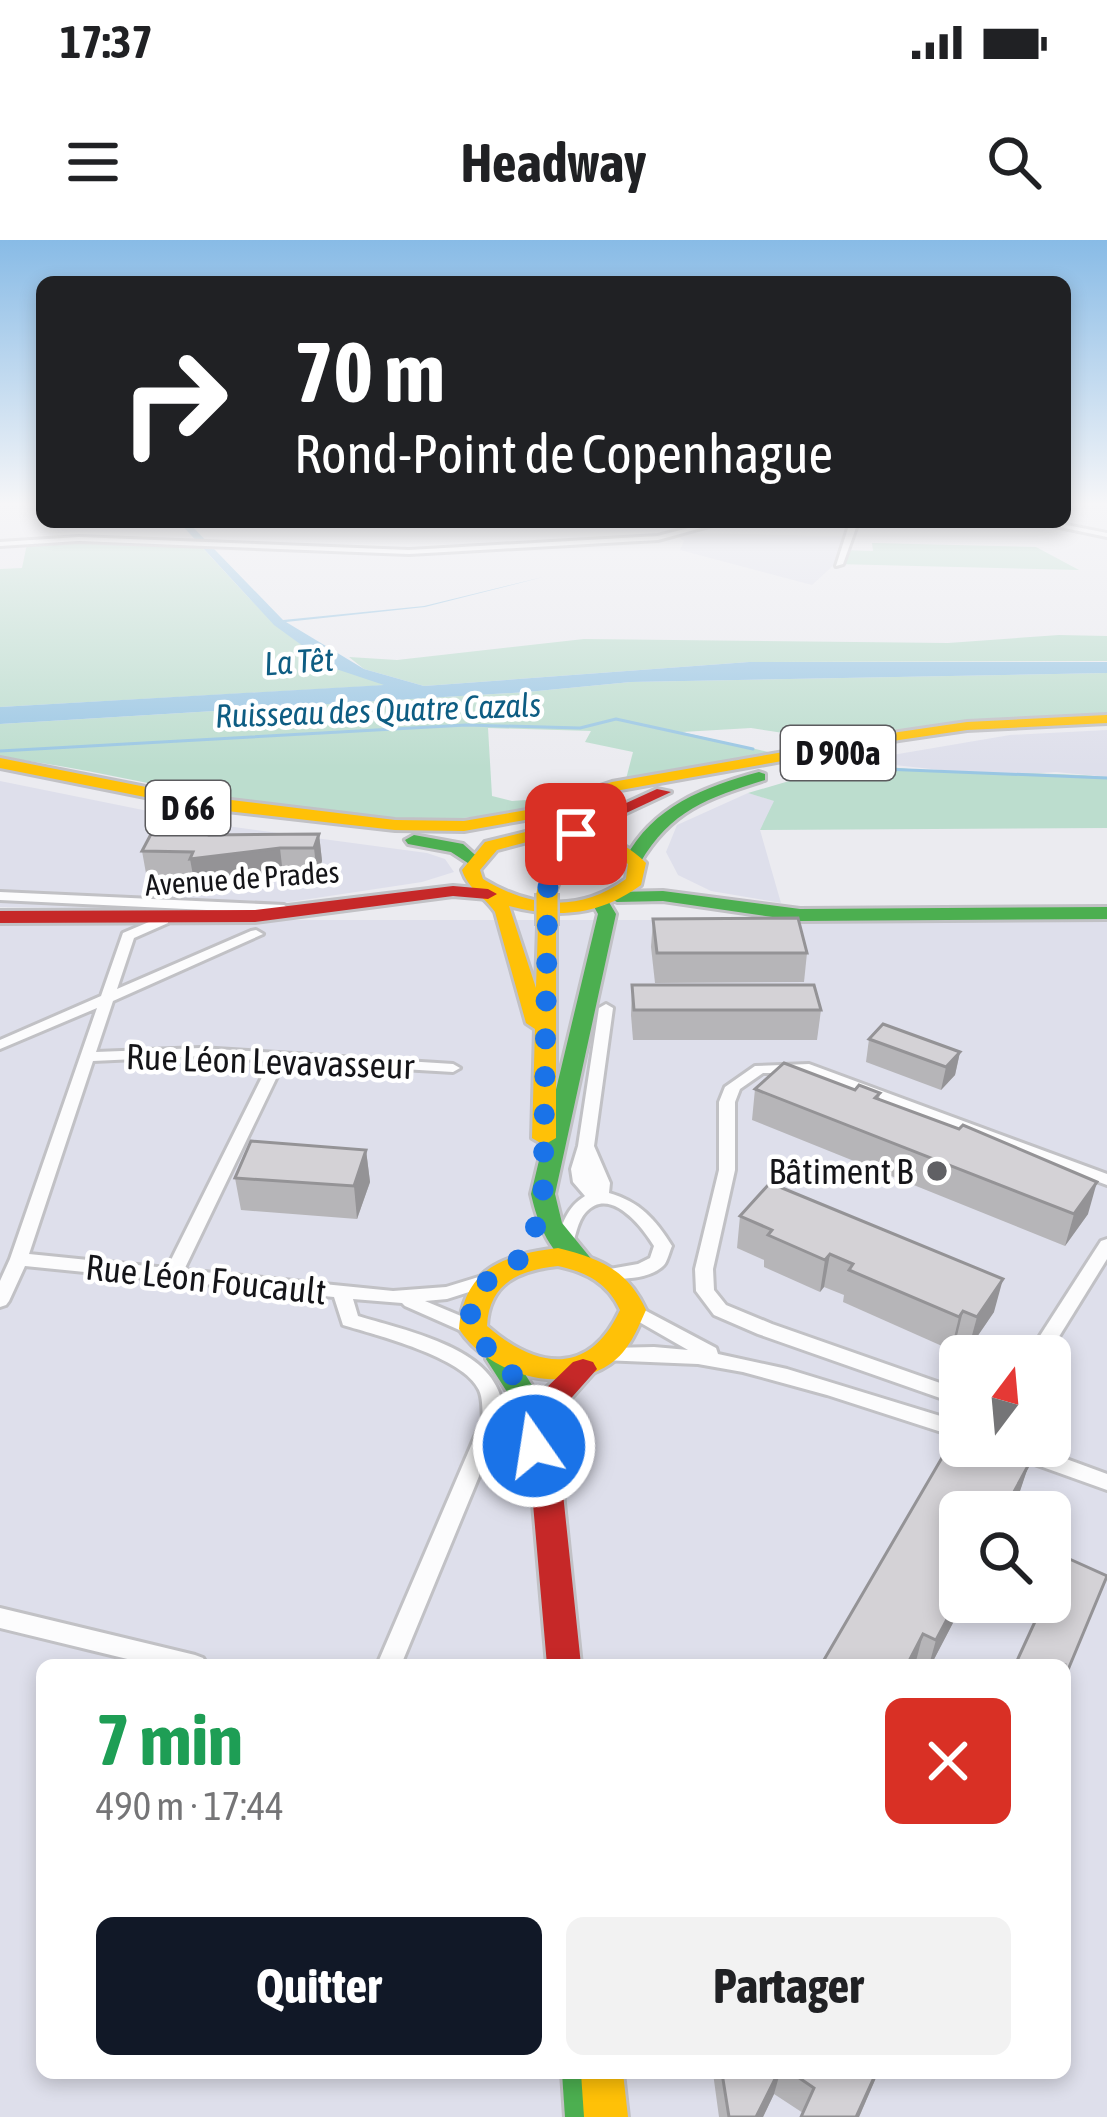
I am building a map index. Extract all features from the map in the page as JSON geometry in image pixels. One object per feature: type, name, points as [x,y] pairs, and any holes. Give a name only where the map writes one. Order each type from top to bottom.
[{"type":"main road","name":"D 900a","points":[[515,1263],[536,1226],[543,1194],[548,893],[551,871],[566,844],[589,824],[663,792],[872,746],[1015,723],[1107,722]]},
{"type":"main road","name":"D 900a","points":[[663,792],[913,744],[1003,730],[1107,722]]},
{"type":"main road","points":[[181,799],[395,825],[464,826],[530,814],[612,787],[952,728],[1015,723]]},
{"type":"main road","points":[[482,881],[518,837],[578,806],[630,789],[952,728]]},
{"type":"main road","points":[[609,900],[628,890],[637,844],[729,787],[913,744]]},
{"type":"main road","name":"D 66","points":[[0,766],[458,848],[482,881]]},
{"type":"main road","name":"D 66","points":[[0,766],[223,814],[458,841],[518,837]]},
{"type":"main road","points":[[518,837],[593,837],[614,844],[636,866],[692,892],[834,914]]},
{"type":"main road","points":[[482,881],[538,908],[656,892],[754,913],[1107,913]]},
{"type":"main road","points":[[482,881],[505,912],[545,1067]]},
{"type":"main road","name":"Avenue de Prades","points":[[122,917],[284,908],[482,881]]},
{"type":"main road","name":"Avenue de Prades","points":[[0,914],[163,920],[255,916],[453,890],[482,881]]},
{"type":"main road","points":[[543,1194],[609,900]]},
{"type":"main road","name":"D 900a","points":[[543,1194],[550,1225],[572,1253]]},
{"type":"main road","points":[[550,1659],[531,1414],[517,1380],[473,1329],[470,1312],[485,1281],[515,1263],[572,1253],[610,1274],[629,1297],[633,1310],[631,1326],[600,1359],[565,1380],[545,1414],[543,1446],[563,1659]]},
{"type":"main road","points":[[500,1359],[545,1371],[600,1359]]},
{"type":"main road","points":[[584,2079],[587,2117]]},
{"type":"main road","points":[[603,2079],[606,2117]]},
{"type":"street","points":[[0,896],[122,917],[112,979],[20,1259],[0,1301]]},
{"type":"street","points":[[0,1045],[256,934]]},
{"type":"street","points":[[112,979],[156,976]]},
{"type":"street","points":[[600,1196],[602,1183],[586,1146],[606,1008]]},
{"type":"street","name":"Rue Léon Levavasseur","points":[[86,1057],[200,1052],[453,1068]]},
{"type":"street","points":[[172,1276],[279,1057]]},
{"type":"street","points":[[939,1390],[720,1310],[705,1291],[704,1269],[727,1170],[727,1102],[733,1087],[760,1069],[809,1068],[1107,1180]]},
{"type":"street","points":[[572,1253],[573,1209],[600,1196],[634,1209],[663,1246],[658,1261],[642,1270],[610,1274]]},
{"type":"street","points":[[1050,1335],[1107,1245]]},
{"type":"street","name":"Rue Léon Foucault","points":[[20,1259],[393,1297],[448,1293],[485,1281]]},
{"type":"street","points":[[342,1292],[350,1320],[428,1345],[463,1364],[487,1383],[491,1398],[493,1418],[392,1659]]},
{"type":"street","name":"Rue Léon Foucault","points":[[393,1297],[443,1312],[473,1329]]},
{"type":"street","points":[[633,1310],[726,1361]]},
{"type":"street","points":[[600,1359],[674,1354],[726,1361],[939,1424]]},
{"type":"street","points":[[1064,1467],[1107,1483]]},
{"type":"street","points":[[0,1618],[170,1659]]},
{"type":"shaded area","points":[[1107,730],[1107,777],[1056,772],[997,776],[857,761],[1010,735]]},
{"type":"shaded area","points":[[0,781],[212,824],[427,853],[445,859],[454,872],[422,882],[283,903],[161,909],[0,907]]},
{"type":"shaded area","points":[[748,793],[775,801],[760,830],[781,903],[711,891],[678,875],[666,852],[677,825]]},
{"type":"shaded area","points":[[0,920],[1107,920],[1107,2117],[0,2117]]},
{"type":"green space","points":[[0,593],[245,593],[306,647],[358,675],[390,685],[0,707]]},
{"type":"green space","points":[[1107,636],[1107,661],[749,662],[424,686],[364,669],[349,657],[397,660],[584,639],[948,643]]},
{"type":"green space","points":[[1107,673],[1107,716],[979,721],[849,743],[751,728],[682,732],[781,755],[626,779],[633,752],[585,742],[591,731],[488,728],[492,796],[512,801],[540,799],[547,804],[479,816],[410,820],[342,816],[0,757],[0,724],[631,682]]},
{"type":"green space","points":[[857,761],[950,772],[1107,777],[1107,828],[760,830],[774,801],[748,793]]},
{"type":"water","name":"La Têt","points":[[244,593],[256,593],[283,620],[424,606],[482,593],[425,607],[286,622],[364,669],[424,686],[749,662],[1107,662],[1107,673],[631,682],[0,724],[0,707],[384,685],[333,668],[274,625]]},
{"type":"building","points":[[159,819],[208,819],[206,825],[215,825],[210,835],[319,834],[314,848],[190,859],[193,852],[142,851]]},
{"type":"building","points":[[798,918],[807,953],[657,953],[653,919]]},
{"type":"building","points":[[632,985],[814,985],[821,1010],[634,1010]]},
{"type":"building","points":[[883,1024],[960,1052],[946,1067],[869,1039]]},
{"type":"building","points":[[784,1063],[855,1090],[859,1085],[880,1093],[875,1098],[959,1129],[963,1125],[1097,1182],[1074,1214],[755,1089]]},
{"type":"building","points":[[251,1141],[366,1150],[354,1186],[235,1178]]},
{"type":"building","points":[[770,1183],[1003,1279],[977,1317],[963,1311],[959,1317],[849,1270],[853,1264],[830,1254],[825,1260],[768,1235],[772,1230],[740,1216]]},
{"type":"building","points":[[939,1463],[939,1467],[1027,1467],[1014,1491],[939,1491],[939,1623],[945,1623],[936,1640],[923,1634],[910,1659],[825,1659]]},
{"type":"building","points":[[1071,1560],[1107,1576],[1071,1663],[1018,1659],[1034,1623],[1071,1623]]},
{"type":"building","points":[[723,2079],[775,2079],[756,2117],[729,2117]]},
{"type":"building","points":[[801,2079],[873,2079],[856,2117],[801,2117],[814,2088]]},
{"type":"waterway","name":"Ruisseau des Quatre Cazals","points":[[0,751],[466,725],[580,728],[616,719],[753,749]]},
{"type":"waterway","name":"Ruisseau des Quatre Cazals","points":[[883,769],[1107,778]]},
{"type":"traffic: fast","points":[[634,859],[655,827],[686,804],[759,777]]},
{"type":"traffic: fast","points":[[414,840],[457,848],[474,862]]},
{"type":"traffic: fast","points":[[617,897],[663,896],[800,915],[1107,913]]},
{"type":"traffic: fast","points":[[580,1261],[550,1225],[543,1194],[607,914],[601,903]]},
{"type":"traffic: fast","points":[[500,1359],[525,1397],[533,1442]]},
{"type":"traffic: fast","points":[[584,2079],[587,2117]]},
{"type":"traffic: slow","points":[[181,799],[395,825],[464,826],[530,814],[612,787],[899,736],[967,726],[1107,719]]},
{"type":"traffic: slow","points":[[0,763],[200,803]]},
{"type":"traffic: slow","points":[[566,844],[588,824]]},
{"type":"traffic: slow","points":[[542,833],[581,835],[616,847],[637,863],[635,881],[597,903],[556,910],[514,902],[475,882],[471,870],[491,846],[542,833]]},
{"type":"traffic: slow","points":[[547,893],[547,926]]},
{"type":"traffic: slow","points":[[494,897],[504,912],[536,1023]]},
{"type":"traffic: slow","points":[[544,1138],[547,926]]},
{"type":"traffic: slow","points":[[558,1257],[604,1273],[621,1288],[633,1310],[621,1336],[604,1355],[585,1366],[562,1370],[516,1360],[473,1329],[479,1296],[497,1275],[525,1262],[558,1257]]},
{"type":"traffic: slow","points":[[603,2079],[606,2117]]},
{"type":"traffic: jam","points":[[588,824],[663,792]]},
{"type":"traffic: jam","points":[[547,893],[551,871],[566,844]]},
{"type":"traffic: jam","points":[[0,917],[255,916],[453,891],[488,894]]},
{"type":"traffic: jam","points":[[563,1659],[543,1446],[551,1401],[583,1369]]},
{"type":"place","name":"Bâtiment B","points":[[937,1171]]},
{"type":"route","points":[[534,1446],[531,1414],[517,1380],[483,1345],[470,1312],[485,1281],[515,1263],[536,1226],[543,1194],[548,882],[556,860],[576,834]]}]
